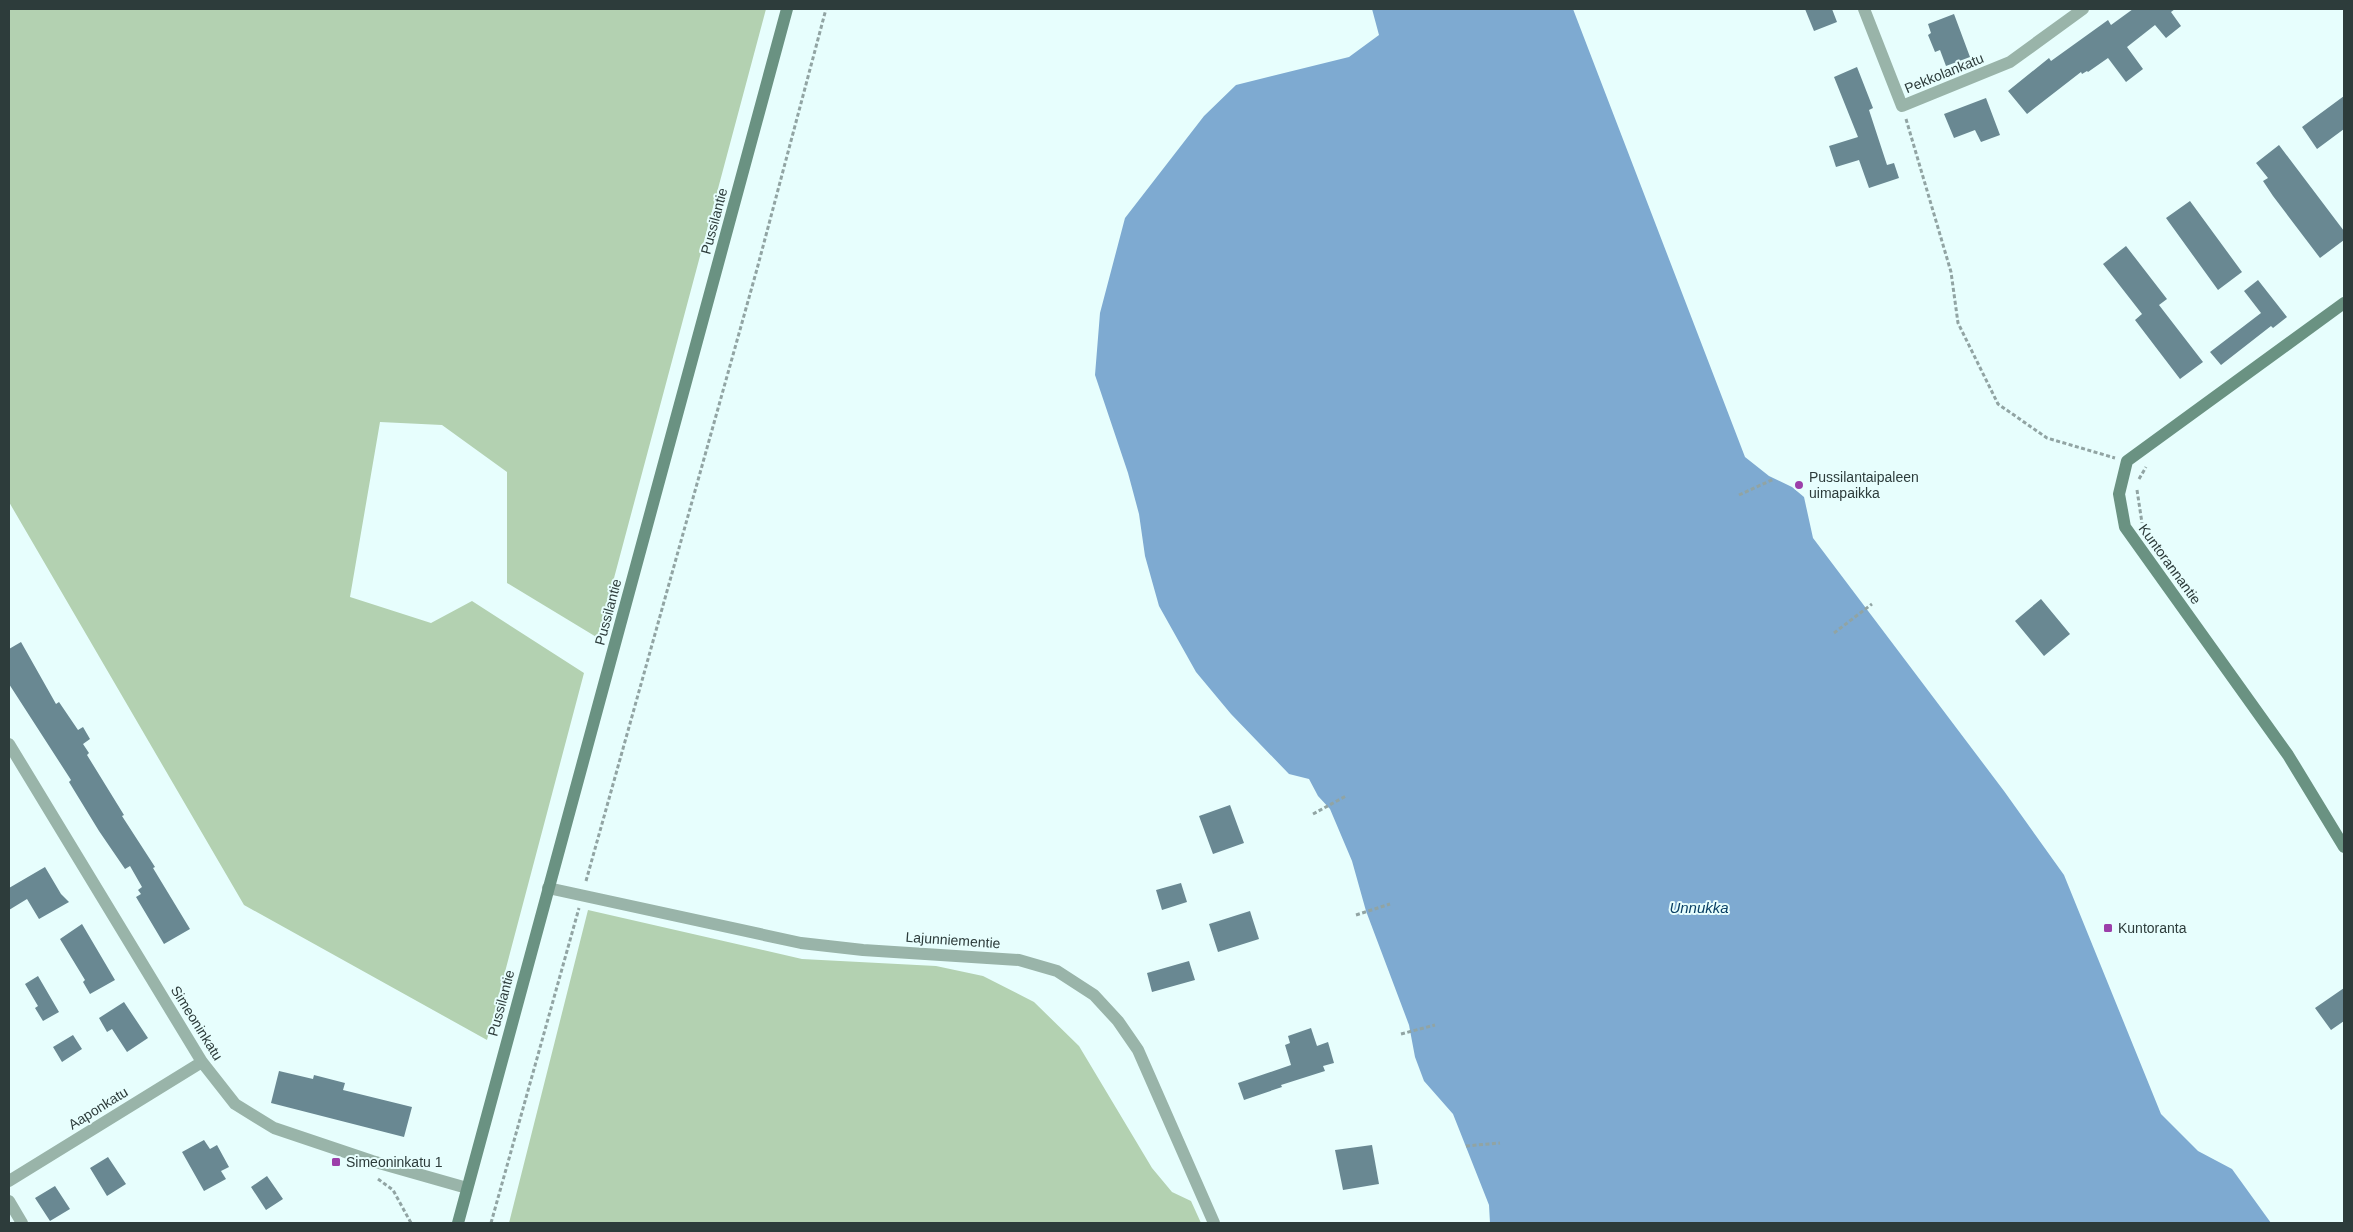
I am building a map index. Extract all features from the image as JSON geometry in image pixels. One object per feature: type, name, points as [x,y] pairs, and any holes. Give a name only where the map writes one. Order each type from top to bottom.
[{"type":"street","name":"Pussilantie","points":[[458,1223],[787,9]]},
{"type":"street","name":"Pekkolankatu","points":[[1864,9],[1902,106],[2010,62],[2083,9]]},
{"type":"street","points":[[2127,461],[2344,303]]},
{"type":"street","name":"Kuntorannantie","points":[[2127,461],[2119,494],[2125,527],[2288,755],[2344,847]]},
{"type":"street","name":"Simeoninkatu","points":[[9,744],[202,1062],[235,1104],[274,1128],[372,1161],[467,1188]]},
{"type":"street","name":"Lajunniementie","points":[[548,888],[583,894],[801,943],[863,950],[1019,960],[1057,971],[1094,995],[1118,1020],[1138,1050],[1214,1223]]},
{"type":"street","name":"Aaponkatu","points":[[9,1181],[202,1062]]},
{"type":"street","points":[[9,1201],[22,1223]]},
{"type":"path","points":[[490,1223],[757,269],[826,9]]},
{"type":"path","points":[[1902,106],[1951,272],[1958,323],[1998,404],[2047,438],[2127,461]]},
{"type":"path","points":[[1740,494],[1774,479]]},
{"type":"path","points":[[1834,632],[1872,604]]},
{"type":"path","points":[[1313,814],[1346,796]]},
{"type":"path","points":[[1356,914],[1390,904]]},
{"type":"path","points":[[1401,1034],[1435,1025]]},
{"type":"path","points":[[1466,1146],[1500,1143]]},
{"type":"path","points":[[393,1190],[412,1223]]},
{"type":"green space","points":[[9,9],[766,9],[598,638],[507,583],[507,472],[442,425],[380,422],[350,597],[431,623],[472,601],[584,673],[487,1040],[244,905],[9,502]]},
{"type":"green space","points":[[588,910],[802,959],[936,966],[983,976],[1034,1002],[1079,1046],[1152,1168],[1172,1192],[1191,1201],[1201,1223],[509,1223]]},
{"type":"water","name":"Unnukka","points":[[1372,9],[1573,9],[1745,457],[1769,476],[1792,487],[1804,497],[1813,538],[2004,791],[2064,875],[2161,1114],[2198,1151],[2232,1169],[2271,1223],[1490,1223],[1489,1205],[1453,1114],[1424,1081],[1415,1057],[1409,1025],[1366,911],[1352,861],[1330,809],[1318,796],[1309,779],[1289,774],[1231,714],[1196,672],[1159,606],[1145,556],[1139,514],[1128,473],[1095,375],[1100,313],[1125,218],[1204,116],[1236,85],[1349,57],[1379,35]]},
{"type":"building","points":[[1805,9],[1832,9],[1837,22],[1814,31]]},
{"type":"building","points":[[2133,9],[2175,9],[2171,12],[2181,26],[2166,38],[2155,25],[2127,47],[2143,69],[2126,82],[2108,58],[2088,72],[2082,74],[2081,72],[2027,114],[2008,91],[2049,58],[2051,61],[2108,20],[2111,25]]},
{"type":"building","points":[[1954,14],[1970,57],[1946,66],[1940,50],[1935,52],[1928,35],[1931,33],[1928,24]]},
{"type":"building","points":[[1857,67],[1873,108],[1869,110],[1887,165],[1894,163],[1899,178],[1869,188],[1859,160],[1836,167],[1829,146],[1858,137],[1834,77]]},
{"type":"building","points":[[2344,96],[2344,129],[2317,149],[2302,127]]},
{"type":"building","points":[[1986,98],[2000,135],[1981,142],[1975,130],[1954,138],[1944,114]]},
{"type":"building","points":[[2279,145],[2344,231],[2344,240],[2320,258],[2273,196],[2263,181],[2268,178],[2256,163]]},
{"type":"building","points":[[2190,201],[2242,272],[2218,290],[2166,218]]},
{"type":"building","points":[[2126,246],[2167,299],[2159,305],[2203,362],[2180,379],[2135,320],[2142,314],[2103,264]]},
{"type":"building","points":[[2258,280],[2287,317],[2273,328],[2271,326],[2221,365],[2210,352],[2261,313],[2244,291]]},
{"type":"building","points":[[2041,599],[2070,634],[2044,656],[2015,621]]},
{"type":"building","points":[[21,642],[56,704],[59,702],[78,730],[83,727],[90,739],[83,744],[89,753],[87,755],[190,929],[164,944],[136,897],[141,894],[138,890],[142,887],[130,866],[125,869],[99,831],[69,782],[71,780],[9,684],[9,649]]},
{"type":"building","points":[[1230,805],[1244,843],[1213,854],[1199,816]]},
{"type":"building","points":[[45,867],[61,894],[69,902],[39,919],[27,899],[9,910],[9,888]]},
{"type":"building","points":[[1181,883],[1187,902],[1162,910],[1156,890]]},
{"type":"building","points":[[1250,911],[1259,939],[1218,952],[1209,924]]},
{"type":"building","points":[[82,924],[115,980],[90,994],[83,982],[85,980],[60,939]]},
{"type":"building","points":[[1189,961],[1195,980],[1152,992],[1147,973]]},
{"type":"building","points":[[38,976],[59,1012],[43,1021],[35,1008],[38,1006],[25,984]]},
{"type":"building","points":[[2344,988],[2344,1021],[2331,1030],[2315,1008]]},
{"type":"building","points":[[124,1002],[148,1038],[127,1052],[112,1029],[107,1032],[99,1018]]},
{"type":"building","points":[[1311,1028],[1317,1046],[1328,1042],[1334,1063],[1323,1066],[1325,1071],[1281,1085],[1282,1087],[1244,1100],[1238,1083],[1291,1065],[1285,1045],[1290,1043],[1288,1036]]},
{"type":"building","points":[[73,1035],[82,1049],[62,1062],[53,1047]]},
{"type":"building","points":[[279,1071],[313,1079],[314,1075],[345,1083],[343,1090],[412,1107],[404,1137],[271,1103]]},
{"type":"building","points":[[204,1140],[210,1149],[217,1145],[229,1167],[221,1171],[226,1179],[204,1191],[182,1152]]},
{"type":"building","points":[[1372,1145],[1379,1184],[1343,1190],[1335,1150]]},
{"type":"building","points":[[108,1157],[126,1184],[107,1196],[90,1168]]},
{"type":"building","points":[[267,1176],[283,1199],[266,1210],[251,1187]]},
{"type":"building","points":[[55,1186],[70,1209],[50,1221],[35,1198]]},
{"type":"place","name":"Pussilantaipaleen uimapaikka","points":[[1799,485]]},
{"type":"place","name":"Kuntoranta","points":[[2108,928]]},
{"type":"place","name":"Simeoninkatu 1","points":[[336,1162]]}]
